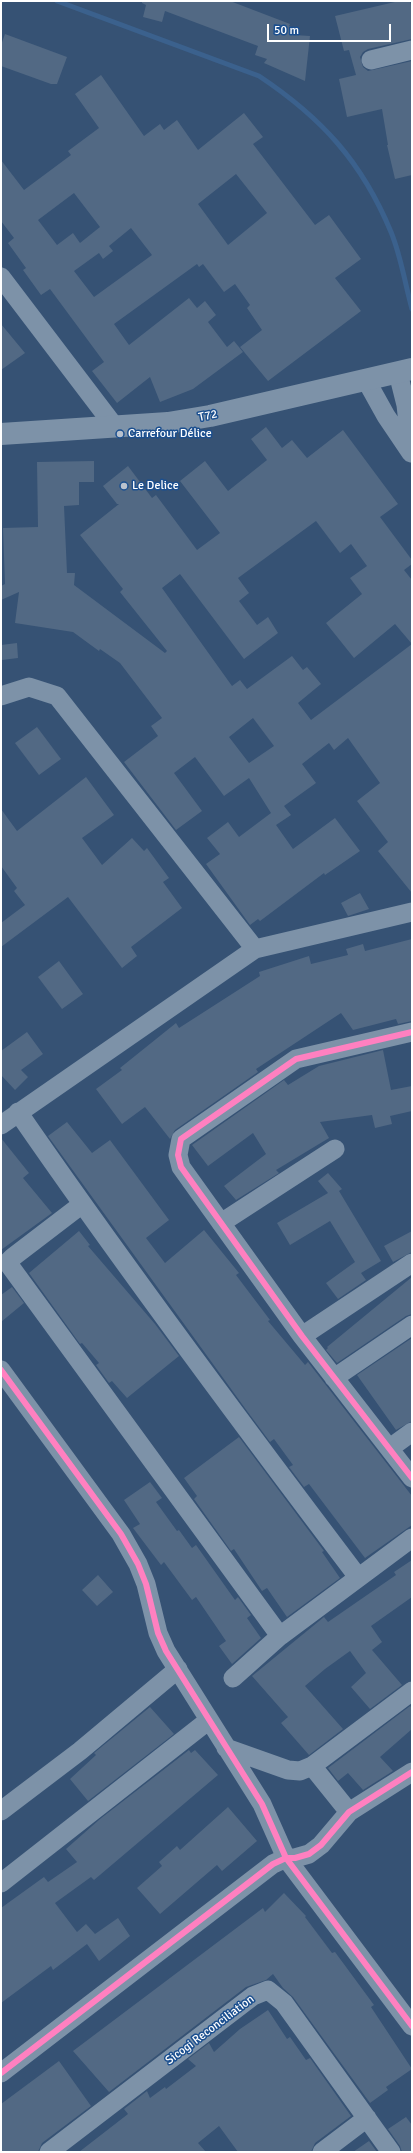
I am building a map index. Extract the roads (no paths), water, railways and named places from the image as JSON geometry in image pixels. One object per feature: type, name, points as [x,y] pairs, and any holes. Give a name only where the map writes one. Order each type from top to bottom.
[{"type":"street","points":[[370,60],[412,50]]},
{"type":"street","points":[[1,277],[115,427]]},
{"type":"street","points":[[407,370],[406,405],[412,454]]},
{"type":"street","name":"T72","points":[[1,434],[168,423],[210,416],[407,370]]},
{"type":"street","points":[[366,380],[386,416],[412,454]]},
{"type":"street","points":[[1,696],[29,687],[57,696],[255,949]]},
{"type":"street","points":[[1,1125],[255,949],[412,912]]},
{"type":"street","points":[[412,1032],[296,1059],[181,1139],[178,1155],[181,1167],[302,1336],[412,1478]]},
{"type":"street","points":[[18,1112],[82,1205],[286,1483],[358,1577]]},
{"type":"street","points":[[221,1223],[335,1149]]},
{"type":"street","points":[[82,1205],[8,1262],[280,1636]]},
{"type":"street","points":[[302,1336],[412,1263]]},
{"type":"street","points":[[334,1378],[412,1325]]},
{"type":"street","points":[[1,1370],[121,1534],[138,1564],[146,1584],[158,1633],[226,1748],[262,1804],[286,1858],[412,2026]]},
{"type":"street","points":[[390,1448],[412,1432]]},
{"type":"street","points":[[233,1678],[280,1636],[412,1538]]},
{"type":"street","points":[[1,1811],[80,1751],[178,1669]]},
{"type":"street","points":[[226,1748],[288,1770],[300,1771],[312,1766],[412,1691]]},
{"type":"street","points":[[1,1884],[209,1720]]},
{"type":"street","points":[[312,1766],[349,1812]]},
{"type":"street","points":[[1,2073],[273,1864],[286,1858],[295,1858],[309,1854],[321,1845],[349,1812],[412,1772]]},
{"type":"street","name":"Sicogi Reconciliation","points":[[49,2152],[253,1996],[268,1990],[284,2003],[391,2152]]},
{"type":"street","points":[[322,2152],[367,2118]]},
{"type":"waterway","points":[[57,1],[259,76],[302,108],[321,125],[353,163],[380,207],[398,251],[412,309]]},
{"type":"place","name":"Carrefour Délice","points":[[120,434]]},
{"type":"place","name":"Le Delice","points":[[124,486]]}]
